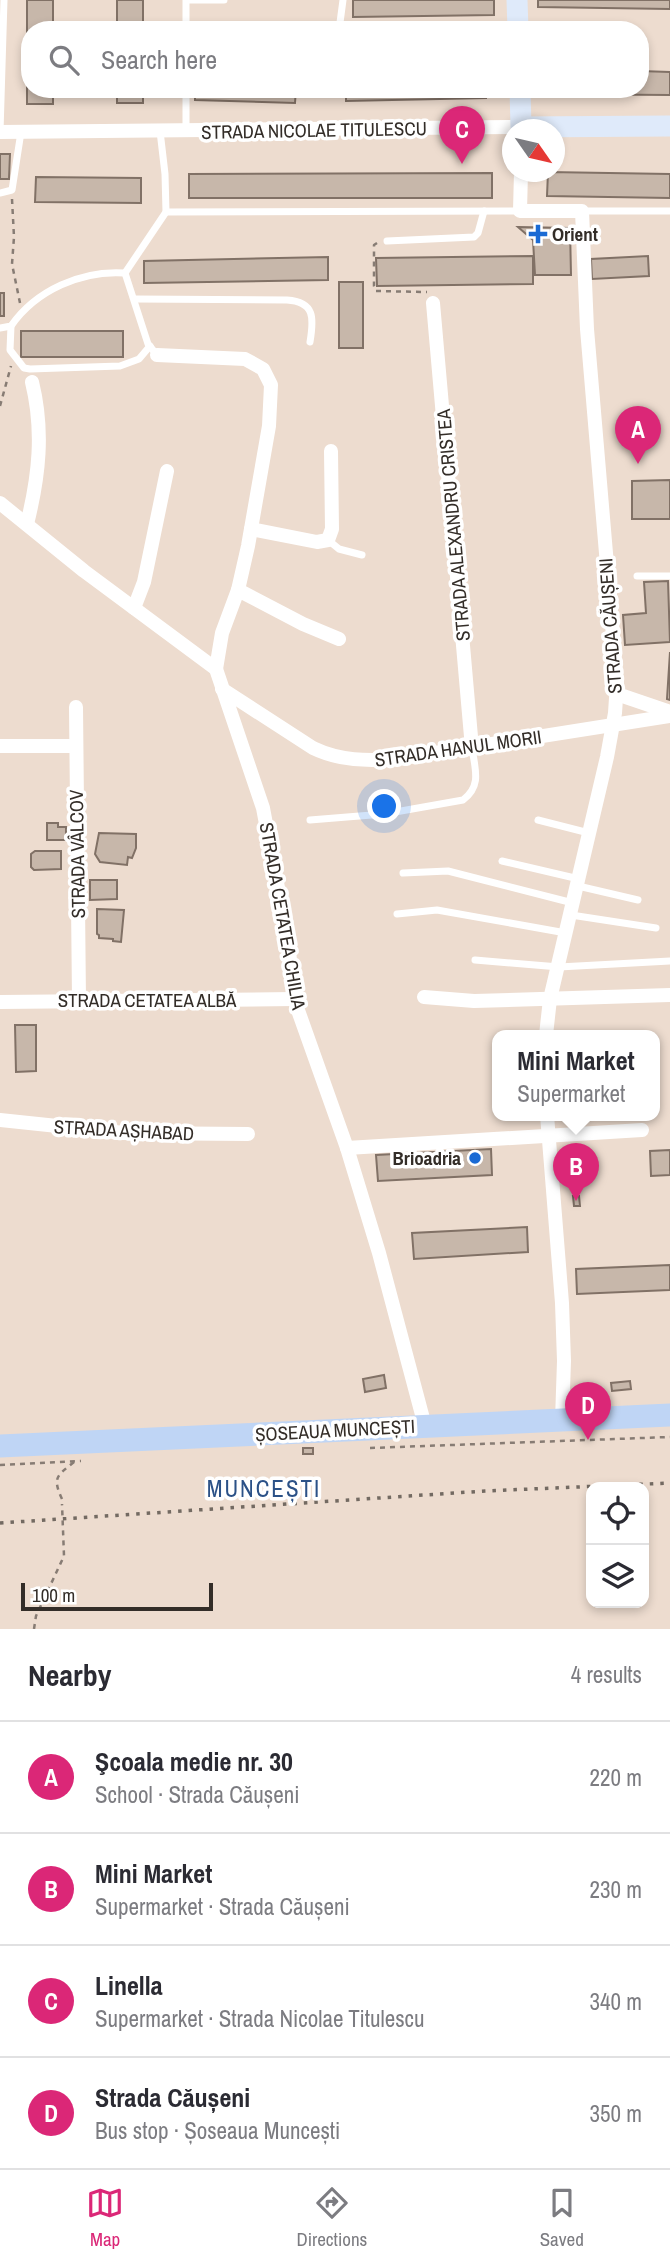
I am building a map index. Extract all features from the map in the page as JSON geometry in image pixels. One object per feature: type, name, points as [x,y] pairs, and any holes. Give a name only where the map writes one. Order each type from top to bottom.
[{"type":"main road","name":"ȘOSEAUA MUNCEȘTI","points":[[0,1446],[670,1415]]},
{"type":"street","points":[[517,0],[518,21]]},
{"type":"street","points":[[520,98],[521,119]]},
{"type":"street","name":"STRADA NICOLAE TITULESCU","points":[[565,127],[670,126]]},
{"type":"street","name":"STRADA NICOLAE TITULESCU","points":[[0,132],[502,128]]},
{"type":"street","points":[[520,182],[520,211],[582,211]]},
{"type":"street","name":"STRADA CĂUȘENI","points":[[547,1030],[550,999],[590,834],[617,694],[587,329],[582,211]]},
{"type":"street","name":"STRADA ALEXANDRU CRISTEA","points":[[433,303],[472,748]]},
{"type":"street","points":[[0,503],[216,669],[222,633],[238,590],[251,529],[271,402],[271,385],[268,375],[257,364],[245,359],[153,351]]},
{"type":"street","points":[[27,524],[39,454],[39,412],[32,382]]},
{"type":"street","points":[[251,529],[317,542],[328,540],[332,529],[331,451]]},
{"type":"street","points":[[134,608],[144,582],[167,471]]},
{"type":"street","points":[[238,590],[303,624],[339,639]]},
{"type":"street","name":"STRADA CETATEA CHILIA","points":[[216,669],[263,808],[288,941],[295,999],[391,1292],[404,1353],[425,1426]]},
{"type":"street","name":"STRADA HANUL MORII","points":[[222,689],[313,748],[346,759],[397,759],[670,714]]},
{"type":"street","points":[[617,694],[670,714]]},
{"type":"street","name":"STRADA VÂLCOV","points":[[76,707],[79,1000]]},
{"type":"street","points":[[0,746],[75,746]]},
{"type":"street","points":[[424,997],[474,1001],[670,995]]},
{"type":"street","name":"STRADA CETATEA ALBĂ","points":[[0,1002],[295,999]]},
{"type":"street","name":"STRADA AȘHABAD","points":[[0,1120],[124,1133],[248,1134]]},
{"type":"street","points":[[547,1121],[562,1303],[562,1420]]},
{"type":"street","points":[[346,1148],[642,1130]]},
{"type":"lane","points":[[0,132],[4,0]]},
{"type":"lane","points":[[186,21],[186,0],[224,0]]},
{"type":"lane","points":[[340,21],[343,0]]},
{"type":"lane","points":[[186,98],[186,131]]},
{"type":"lane","points":[[125,273],[166,212],[160,130]]},
{"type":"lane","points":[[0,193],[12,190],[21,132]]},
{"type":"lane","points":[[387,241],[474,237],[478,233],[484,211]]},
{"type":"lane","points":[[166,212],[520,211]]},
{"type":"lane","points":[[582,211],[670,211]]},
{"type":"lane","points":[[125,273],[153,351],[120,366],[24,368],[10,350],[11,326],[22,310],[71,280],[88,274],[125,273]]},
{"type":"lane","points":[[135,299],[295,300],[303,302],[311,310],[310,342]]},
{"type":"lane","points":[[0,328],[11,326]]},
{"type":"lane","points":[[328,540],[339,550],[362,555]]},
{"type":"lane","points":[[637,576],[670,576]]},
{"type":"lane","points":[[310,820],[384,814],[463,800],[472,793],[477,781],[472,748]]},
{"type":"lane","points":[[538,820],[590,834]]},
{"type":"lane","points":[[502,861],[638,900]]},
{"type":"lane","points":[[403,873],[448,871],[572,909],[656,928]]},
{"type":"lane","points":[[397,914],[438,910],[567,933]]},
{"type":"lane","points":[[475,960],[559,967],[670,961]]},
{"type":"path","points":[[12,190],[12,264],[22,310]]},
{"type":"path","points":[[387,241],[379,240],[374,245],[373,286],[376,291],[424,291],[431,294],[433,303]]},
{"type":"path","points":[[0,406],[14,356]]},
{"type":"path","points":[[62,1499],[55,1485],[57,1476],[75,1462]]},
{"type":"path","points":[[34,1629],[36,1616],[64,1556],[62,1504]]},
{"type":"building","points":[[27,0],[53,0],[53,21],[27,21]]},
{"type":"building","points":[[117,0],[143,0],[143,21],[117,21]]},
{"type":"building","points":[[353,0],[494,0],[494,15],[353,17]]},
{"type":"building","points":[[538,0],[670,0],[670,9],[538,7]]},
{"type":"building","points":[[649,71],[670,72],[670,95],[649,95]]},
{"type":"building","points":[[27,98],[53,98],[53,104],[27,104]]},
{"type":"building","points":[[117,98],[143,98],[143,103],[117,103]]},
{"type":"building","points":[[195,98],[295,98],[295,103]]},
{"type":"building","points":[[346,98],[486,98],[346,101]]},
{"type":"building","points":[[0,154],[10,154],[9,179],[0,179]]},
{"type":"building","points":[[565,172],[670,174],[670,198],[547,196],[548,182],[565,182]]},
{"type":"building","points":[[492,173],[492,198],[189,198],[189,174]]},
{"type":"building","points":[[36,177],[141,178],[141,203],[35,202]]},
{"type":"building","points":[[518,227],[570,228],[571,275],[535,275],[533,240]]},
{"type":"building","points":[[533,256],[533,284],[377,286],[376,258]]},
{"type":"building","points":[[648,256],[649,276],[592,279],[591,259]]},
{"type":"building","points":[[328,257],[328,280],[144,283],[144,261]]},
{"type":"building","points":[[339,282],[363,282],[363,348],[339,348]]},
{"type":"building","points":[[0,293],[4,293],[4,316],[0,316]]},
{"type":"building","points":[[21,331],[123,331],[123,357],[21,357]]},
{"type":"building","points":[[670,480],[670,519],[632,519],[632,481]]},
{"type":"building","points":[[668,581],[670,642],[625,645],[623,615],[646,613],[644,582]]},
{"type":"building","points":[[670,652],[670,700],[667,699]]},
{"type":"building","points":[[47,823],[58,823],[58,827],[66,827],[66,840],[47,840]]},
{"type":"building","points":[[99,833],[136,834],[136,848],[132,858],[128,857],[127,865],[100,862],[95,854]]},
{"type":"building","points":[[35,851],[61,851],[61,869],[34,870],[31,867],[31,854]]},
{"type":"building","points":[[90,880],[117,880],[117,899],[90,900]]},
{"type":"building","points":[[97,909],[124,910],[121,942],[99,938]]},
{"type":"building","points":[[15,1025],[36,1025],[36,1071],[16,1072]]},
{"type":"building","points":[[491,1149],[492,1175],[378,1181],[376,1155]]},
{"type":"building","points":[[670,1150],[670,1175],[651,1176],[650,1151]]},
{"type":"building","points":[[573,1196],[579,1196],[580,1206],[574,1206]]},
{"type":"building","points":[[527,1227],[528,1252],[414,1259],[412,1233]]},
{"type":"building","points":[[670,1265],[670,1290],[577,1294],[576,1269]]},
{"type":"building","points":[[384,1375],[386,1388],[365,1392],[363,1379]]},
{"type":"building","points":[[630,1381],[631,1389],[612,1391],[611,1383]]},
{"type":"building","points":[[303,1448],[313,1448],[313,1454],[303,1454]]},
{"type":"railway","points":[[0,1523],[485,1491],[670,1483]]},
{"type":"place","name":"Linella","points":[[462,164]]},
{"type":"place","name":"Orient","points":[[538,234]]},
{"type":"place","name":"Şcoala medie nr. 30","points":[[638,464]]},
{"type":"place","name":"Brioadria","points":[[475,1158]]},
{"type":"place","name":"Mini Market","points":[[576,1201]]},
{"type":"place","name":"Strada Căușeni","points":[[588,1440]]},
{"type":"district","name":"MUNCEȘTI","points":[[264,1488]]}]
